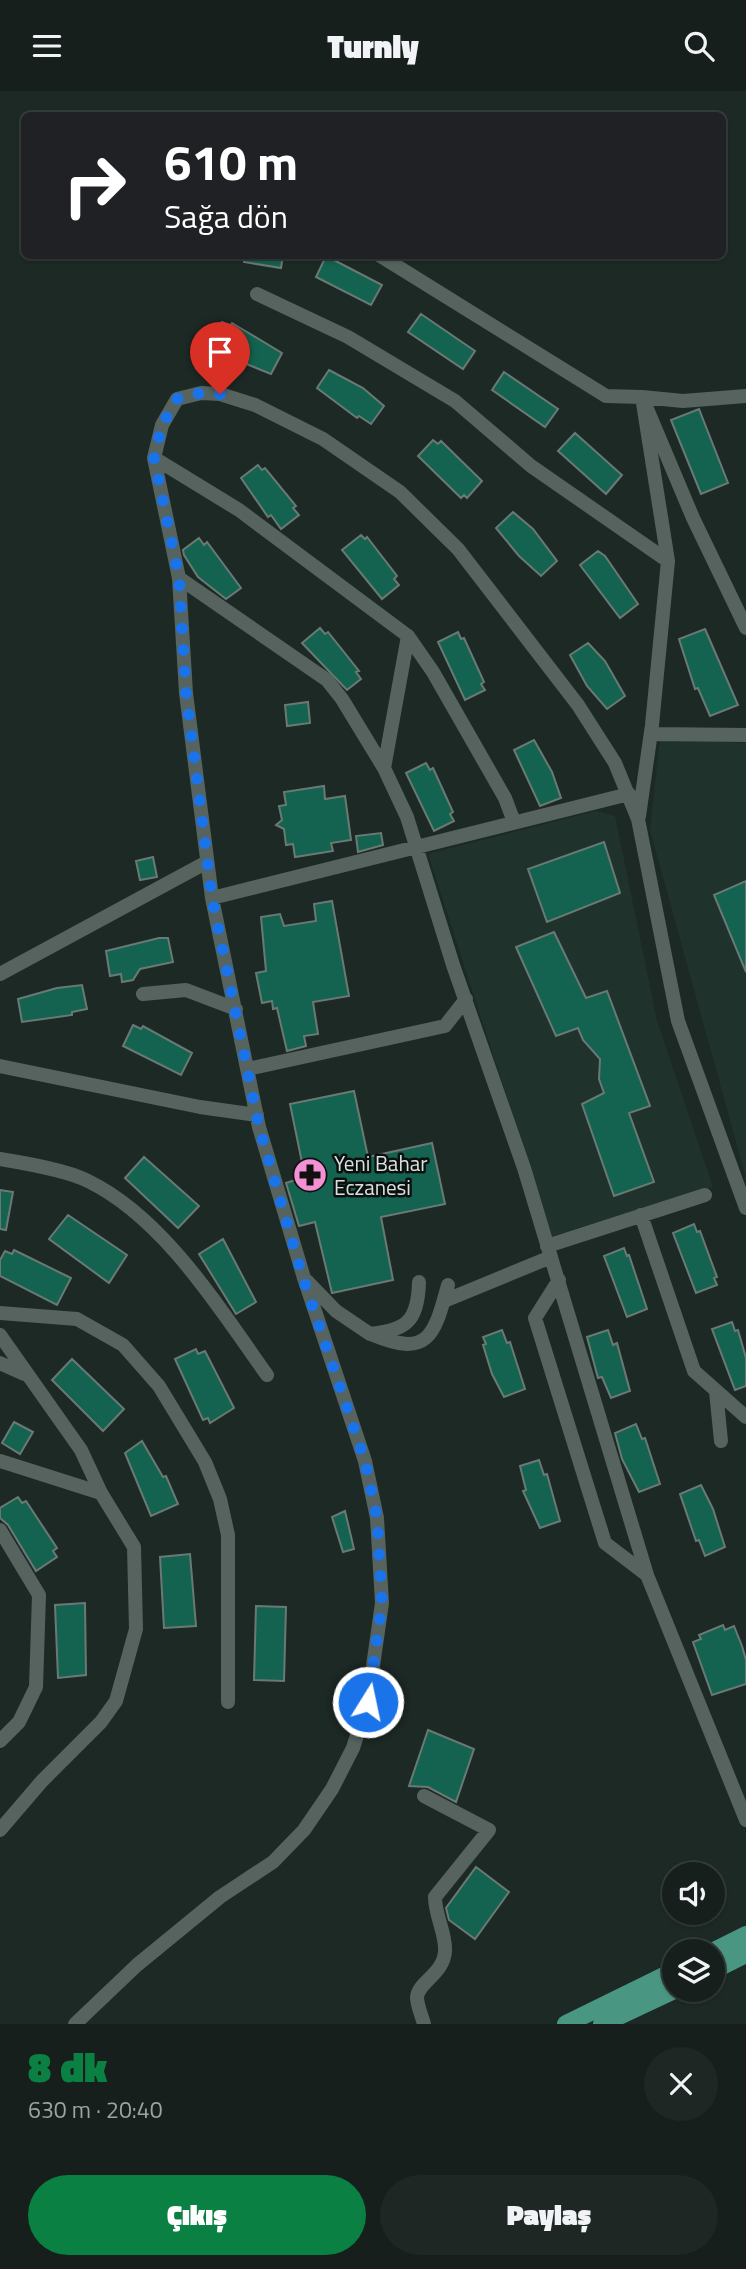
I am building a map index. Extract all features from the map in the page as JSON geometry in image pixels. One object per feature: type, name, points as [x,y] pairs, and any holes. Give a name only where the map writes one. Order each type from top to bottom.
[{"type":"main road","points":[[725,1946],[746,1935]]},
{"type":"main road","points":[[725,1964],[746,1954]]},
{"type":"main road","points":[[566,2024],[662,1977]]},
{"type":"main road","points":[[602,2024],[662,1996]]},
{"type":"street","points":[[385,259],[606,396],[683,401],[746,396]]},
{"type":"street","points":[[257,294],[348,337],[455,401],[531,466],[668,561]]},
{"type":"street","points":[[75,2024],[137,1965],[220,1897],[287,1850],[304,1830],[332,1789],[352,1748],[368,1702],[382,1603],[377,1518],[362,1449],[303,1278],[257,1115],[212,898],[186,693],[179,578],[154,458],[162,425],[177,399],[201,393],[220,394],[255,405],[293,422],[369,469],[423,511],[466,559],[578,705],[615,762],[638,819],[678,1021],[746,1207]]},
{"type":"street","points":[[638,819],[651,734],[668,561],[642,397]]},
{"type":"street","points":[[642,397],[693,518],[746,628]]},
{"type":"street","points":[[154,458],[239,510],[408,636],[433,672],[505,798],[514,822]]},
{"type":"street","points":[[179,578],[327,680],[342,699],[384,768],[407,817],[559,1280],[647,1575],[746,1820]]},
{"type":"street","points":[[384,768],[408,636]]},
{"type":"street","points":[[651,734],[746,735]]},
{"type":"street","points":[[212,898],[629,794]]},
{"type":"street","points":[[0,974],[207,862]]},
{"type":"street","points":[[143,994],[186,990],[236,1009]]},
{"type":"street","points":[[248,1069],[444,1026],[466,999]]},
{"type":"street","points":[[0,1066],[200,1107],[257,1115]]},
{"type":"street","points":[[0,1159],[87,1180],[135,1211],[196,1276],[267,1375]]},
{"type":"street","points":[[444,1301],[549,1251],[641,1215],[705,1195]]},
{"type":"street","points":[[641,1215],[694,1371],[746,1417]]},
{"type":"street","points":[[303,1278],[336,1311],[370,1333],[396,1345],[418,1344],[434,1331],[449,1285]]},
{"type":"street","points":[[559,1280],[535,1318],[605,1543],[647,1575]]},
{"type":"street","points":[[370,1333],[394,1331],[411,1320],[418,1306],[418,1282]]},
{"type":"street","points":[[0,1313],[77,1319],[123,1345],[159,1386],[205,1462],[220,1499],[228,1535],[229,1702]]},
{"type":"street","points":[[0,1335],[81,1450],[101,1493],[134,1547],[136,1629],[116,1700],[101,1722],[42,1781],[0,1830]]},
{"type":"street","points":[[0,1363],[26,1374]]},
{"type":"street","points":[[716,1391],[721,1441]]},
{"type":"street","points":[[0,1461],[101,1493]]},
{"type":"street","points":[[0,1529],[39,1595],[36,1687],[19,1722],[0,1741]]},
{"type":"street","points":[[424,1796],[489,1830],[436,1897],[435,1910],[445,1953],[436,1975],[419,1991],[417,1999],[424,2024]]},
{"type":"shaded area","points":[[660,739],[746,743],[746,1178],[650,830]]},
{"type":"shaded area","points":[[596,811],[615,816],[657,1021],[713,1187],[552,1236],[428,854]]},
{"type":"building","points":[[244,259],[282,259],[281,268],[244,262]]},
{"type":"building","points":[[325,259],[332,259],[382,285],[371,305],[316,277]]},
{"type":"building","points":[[421,314],[475,351],[463,369],[408,332]]},
{"type":"building","points":[[222,322],[230,326],[232,323],[282,353],[271,374],[239,361],[211,342]]},
{"type":"building","points":[[329,370],[363,388],[384,406],[371,424],[359,416],[357,418],[317,388]]},
{"type":"building","points":[[504,372],[558,409],[545,427],[492,390]]},
{"type":"building","points":[[699,409],[728,483],[701,494],[671,420]]},
{"type":"building","points":[[575,433],[622,475],[606,494],[558,451]]},
{"type":"building","points":[[433,440],[438,444],[441,441],[482,481],[467,498],[464,495],[461,498],[418,456]]},
{"type":"building","points":[[258,465],[262,470],[265,468],[296,506],[293,508],[299,515],[281,529],[271,515],[268,517],[241,478]]},
{"type":"building","points":[[513,512],[533,529],[557,561],[541,576],[519,556],[496,528]]},
{"type":"building","points":[[361,535],[365,539],[367,537],[397,576],[394,579],[399,585],[382,599],[342,550]]},
{"type":"building","points":[[199,538],[204,545],[207,542],[241,588],[226,599],[198,577],[184,555],[183,550]]},
{"type":"building","points":[[598,551],[605,556],[638,604],[620,618],[580,565]]},
{"type":"building","points":[[320,628],[325,634],[328,632],[359,671],[356,672],[361,679],[347,690],[302,643]]},
{"type":"building","points":[[705,629],[738,705],[710,716],[698,688],[695,689],[679,639]]},
{"type":"building","points":[[458,632],[461,639],[464,638],[485,690],[465,700],[438,642]]},
{"type":"building","points":[[588,643],[605,661],[625,696],[607,709],[587,686],[570,655]]},
{"type":"building","points":[[308,702],[310,723],[287,726],[285,705]]},
{"type":"building","points":[[534,740],[552,772],[561,798],[540,806],[514,750]]},
{"type":"building","points":[[426,763],[430,770],[433,768],[453,812],[450,814],[454,821],[434,831],[406,773]]},
{"type":"building","points":[[324,786],[325,799],[345,796],[351,840],[331,843],[333,851],[295,857],[293,844],[286,845],[284,829],[276,825],[282,820],[279,806],[286,805],[284,792]]},
{"type":"building","points":[[381,833],[383,845],[358,852],[356,836]]},
{"type":"building","points":[[604,842],[620,893],[547,922],[528,869]]},
{"type":"building","points":[[153,857],[157,877],[140,880],[136,861]]},
{"type":"building","points":[[746,881],[746,972],[714,895]]},
{"type":"building","points":[[332,901],[349,996],[313,1002],[318,1034],[304,1036],[306,1046],[287,1051],[277,1008],[273,1009],[272,1001],[262,1003],[256,973],[266,971],[261,917],[280,914],[284,926],[316,921],[314,904]]},
{"type":"building","points":[[554,932],[586,998],[607,991],[650,1106],[629,1113],[654,1182],[614,1196],[582,1104],[604,1093],[599,1079],[600,1059],[583,1040],[578,1028],[556,1036],[516,947]]},
{"type":"building","points":[[168,938],[173,962],[140,969],[133,980],[122,982],[121,974],[110,976],[106,951]]},
{"type":"building","points":[[82,985],[87,1009],[72,1012],[72,1015],[22,1022],[18,999],[57,988]]},
{"type":"building","points":[[133,1025],[141,1029],[143,1026],[192,1053],[181,1075],[123,1046]]},
{"type":"building","points":[[354,1091],[368,1157],[432,1143],[445,1204],[381,1217],[393,1280],[332,1293],[315,1222],[299,1226],[286,1183],[305,1177],[290,1104]]},
{"type":"building","points":[[144,1157],[199,1206],[178,1228],[125,1178]]},
{"type":"building","points":[[0,1190],[13,1192],[6,1230],[0,1229]]},
{"type":"building","points":[[68,1215],[127,1255],[109,1283],[49,1239]]},
{"type":"building","points":[[694,1224],[697,1232],[700,1231],[717,1277],[714,1278],[717,1285],[696,1293],[673,1233]]},
{"type":"building","points":[[223,1239],[256,1302],[236,1314],[199,1254]]},
{"type":"building","points":[[624,1248],[627,1256],[629,1255],[647,1309],[627,1317],[604,1256]]},
{"type":"building","points":[[14,1250],[71,1278],[57,1305],[0,1276],[0,1260],[5,1251],[12,1254]]},
{"type":"building","points":[[732,1322],[735,1331],[738,1330],[746,1358],[746,1386],[735,1390],[712,1329]]},
{"type":"building","points":[[502,1330],[507,1343],[510,1342],[525,1389],[504,1397],[492,1374],[483,1345],[486,1344],[483,1337]]},
{"type":"building","points":[[608,1330],[613,1345],[617,1343],[630,1391],[611,1398],[602,1377],[598,1378],[587,1337]]},
{"type":"building","points":[[196,1349],[198,1354],[205,1351],[234,1408],[210,1423],[208,1418],[203,1420],[175,1359]]},
{"type":"building","points":[[72,1359],[124,1409],[103,1431],[52,1380]]},
{"type":"building","points":[[14,1422],[33,1432],[20,1454],[2,1443]]},
{"type":"building","points":[[636,1424],[642,1439],[645,1438],[660,1484],[639,1492],[622,1459],[615,1433]]},
{"type":"building","points":[[142,1441],[163,1477],[166,1476],[178,1504],[151,1516],[125,1453]]},
{"type":"building","points":[[539,1460],[544,1475],[547,1474],[560,1521],[540,1528],[523,1491],[526,1490],[520,1466]]},
{"type":"building","points":[[701,1485],[713,1509],[725,1547],[705,1556],[699,1540],[696,1541],[680,1494]]},
{"type":"building","points":[[18,1497],[22,1503],[26,1501],[57,1548],[53,1551],[57,1557],[36,1571],[8,1525],[0,1518],[0,1508]]},
{"type":"building","points":[[345,1511],[354,1549],[343,1552],[332,1517]]},
{"type":"building","points":[[190,1554],[196,1626],[164,1628],[160,1557]]},
{"type":"building","points":[[85,1603],[86,1675],[58,1678],[55,1605]]},
{"type":"building","points":[[256,1606],[286,1607],[284,1681],[254,1680]]},
{"type":"building","points":[[723,1625],[725,1630],[734,1626],[742,1646],[746,1660],[746,1684],[712,1695],[693,1642],[701,1639],[699,1635]]},
{"type":"building","points":[[428,1730],[474,1749],[456,1802],[428,1787],[409,1786]]},
{"type":"building","points":[[476,1867],[509,1892],[475,1939],[449,1920],[446,1908]]},
{"type":"place","name":"Yeni Bahar Eczanesi","points":[[310,1175]]},
{"type":"route","points":[[220,394],[201,393],[177,399],[162,425],[154,458],[179,578],[186,693],[212,898],[259,1127],[303,1278],[343,1388],[365,1461],[377,1518],[382,1603],[368,1702]]}]
